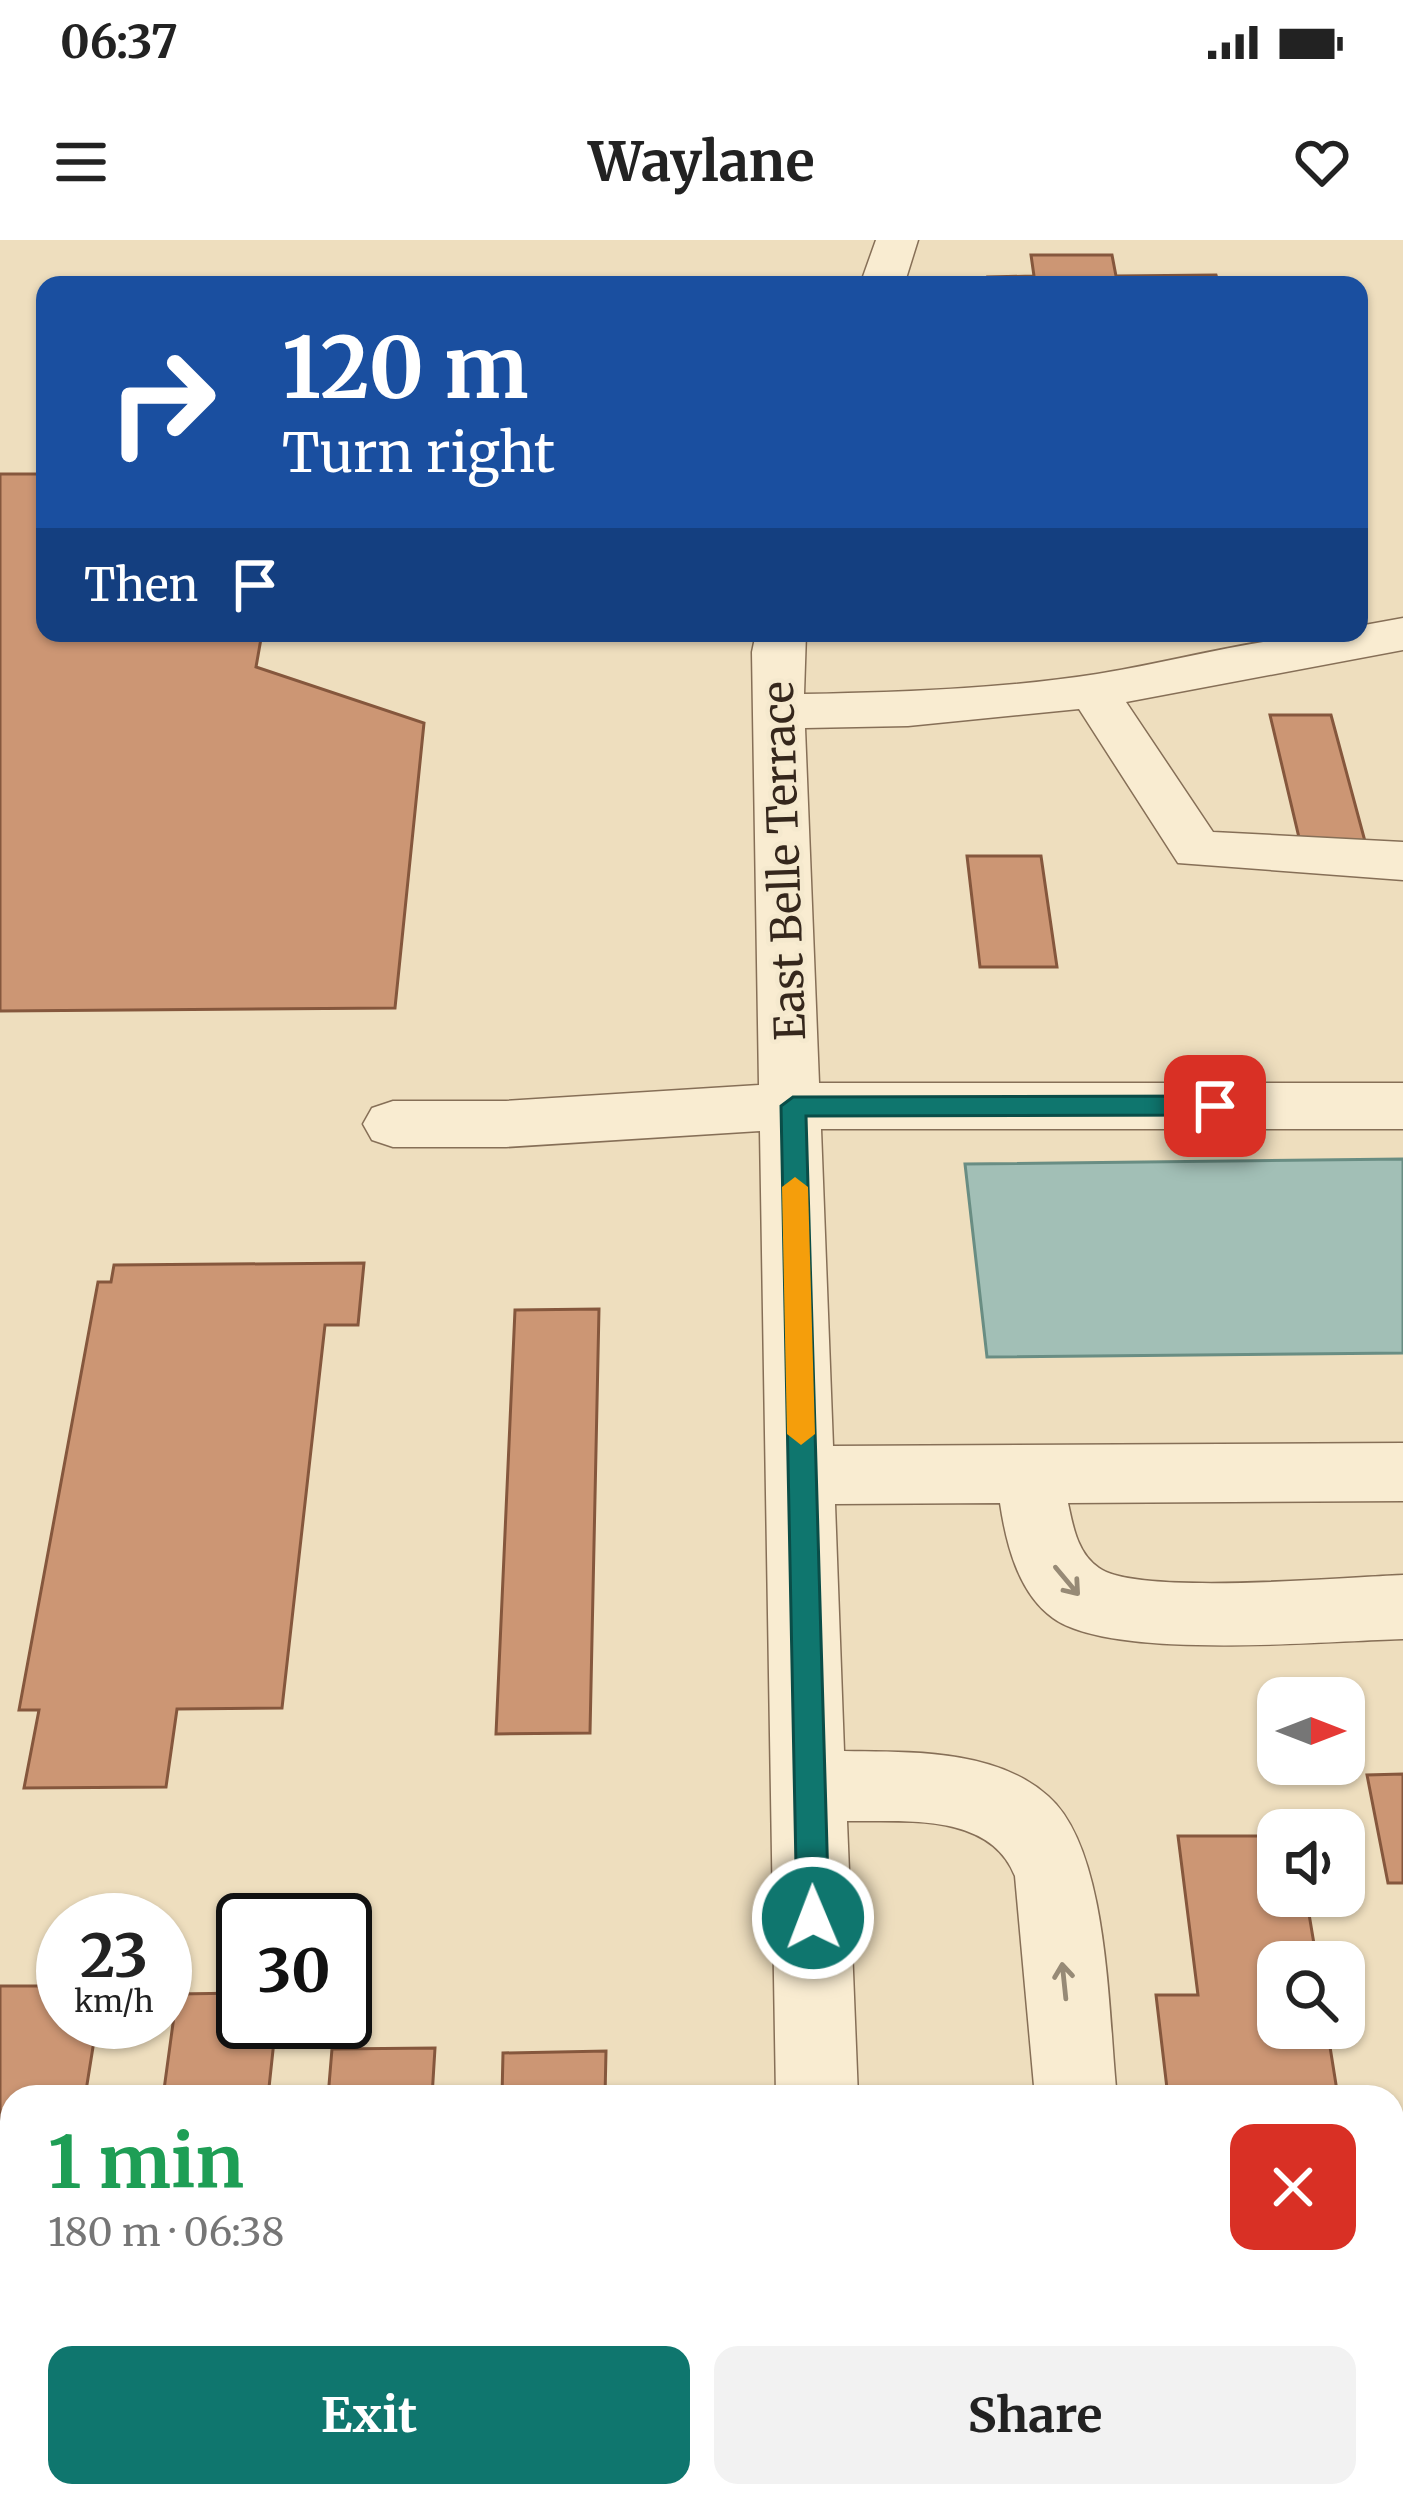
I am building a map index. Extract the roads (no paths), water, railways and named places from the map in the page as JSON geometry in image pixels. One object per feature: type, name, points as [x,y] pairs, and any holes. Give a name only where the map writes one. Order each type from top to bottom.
[{"type":"street","points":[[886,276],[897,240]]},
{"type":"street","points":[[1368,640],[1403,634]]},
{"type":"street","name":"East Belle Terrace","points":[[781,642],[817,2085]]},
{"type":"street","points":[[779,711],[908,709],[1093,691],[1359,642]]},
{"type":"street","points":[[1093,691],[1197,850],[1403,860]]},
{"type":"street","points":[[393,1124],[506,1124],[793,1106],[1403,1106]]},
{"type":"street","points":[[802,1475],[1403,1472]]},
{"type":"street","points":[[1030,1474],[1042,1549],[1078,1596],[1157,1614],[1403,1607]]},
{"type":"street","points":[[809,1785],[980,1800],[1014,1815],[1040,1842],[1053,1876],[1075,2085]]},
{"type":"water","points":[[1403,1159],[1403,1353],[987,1357],[965,1164]]}]
